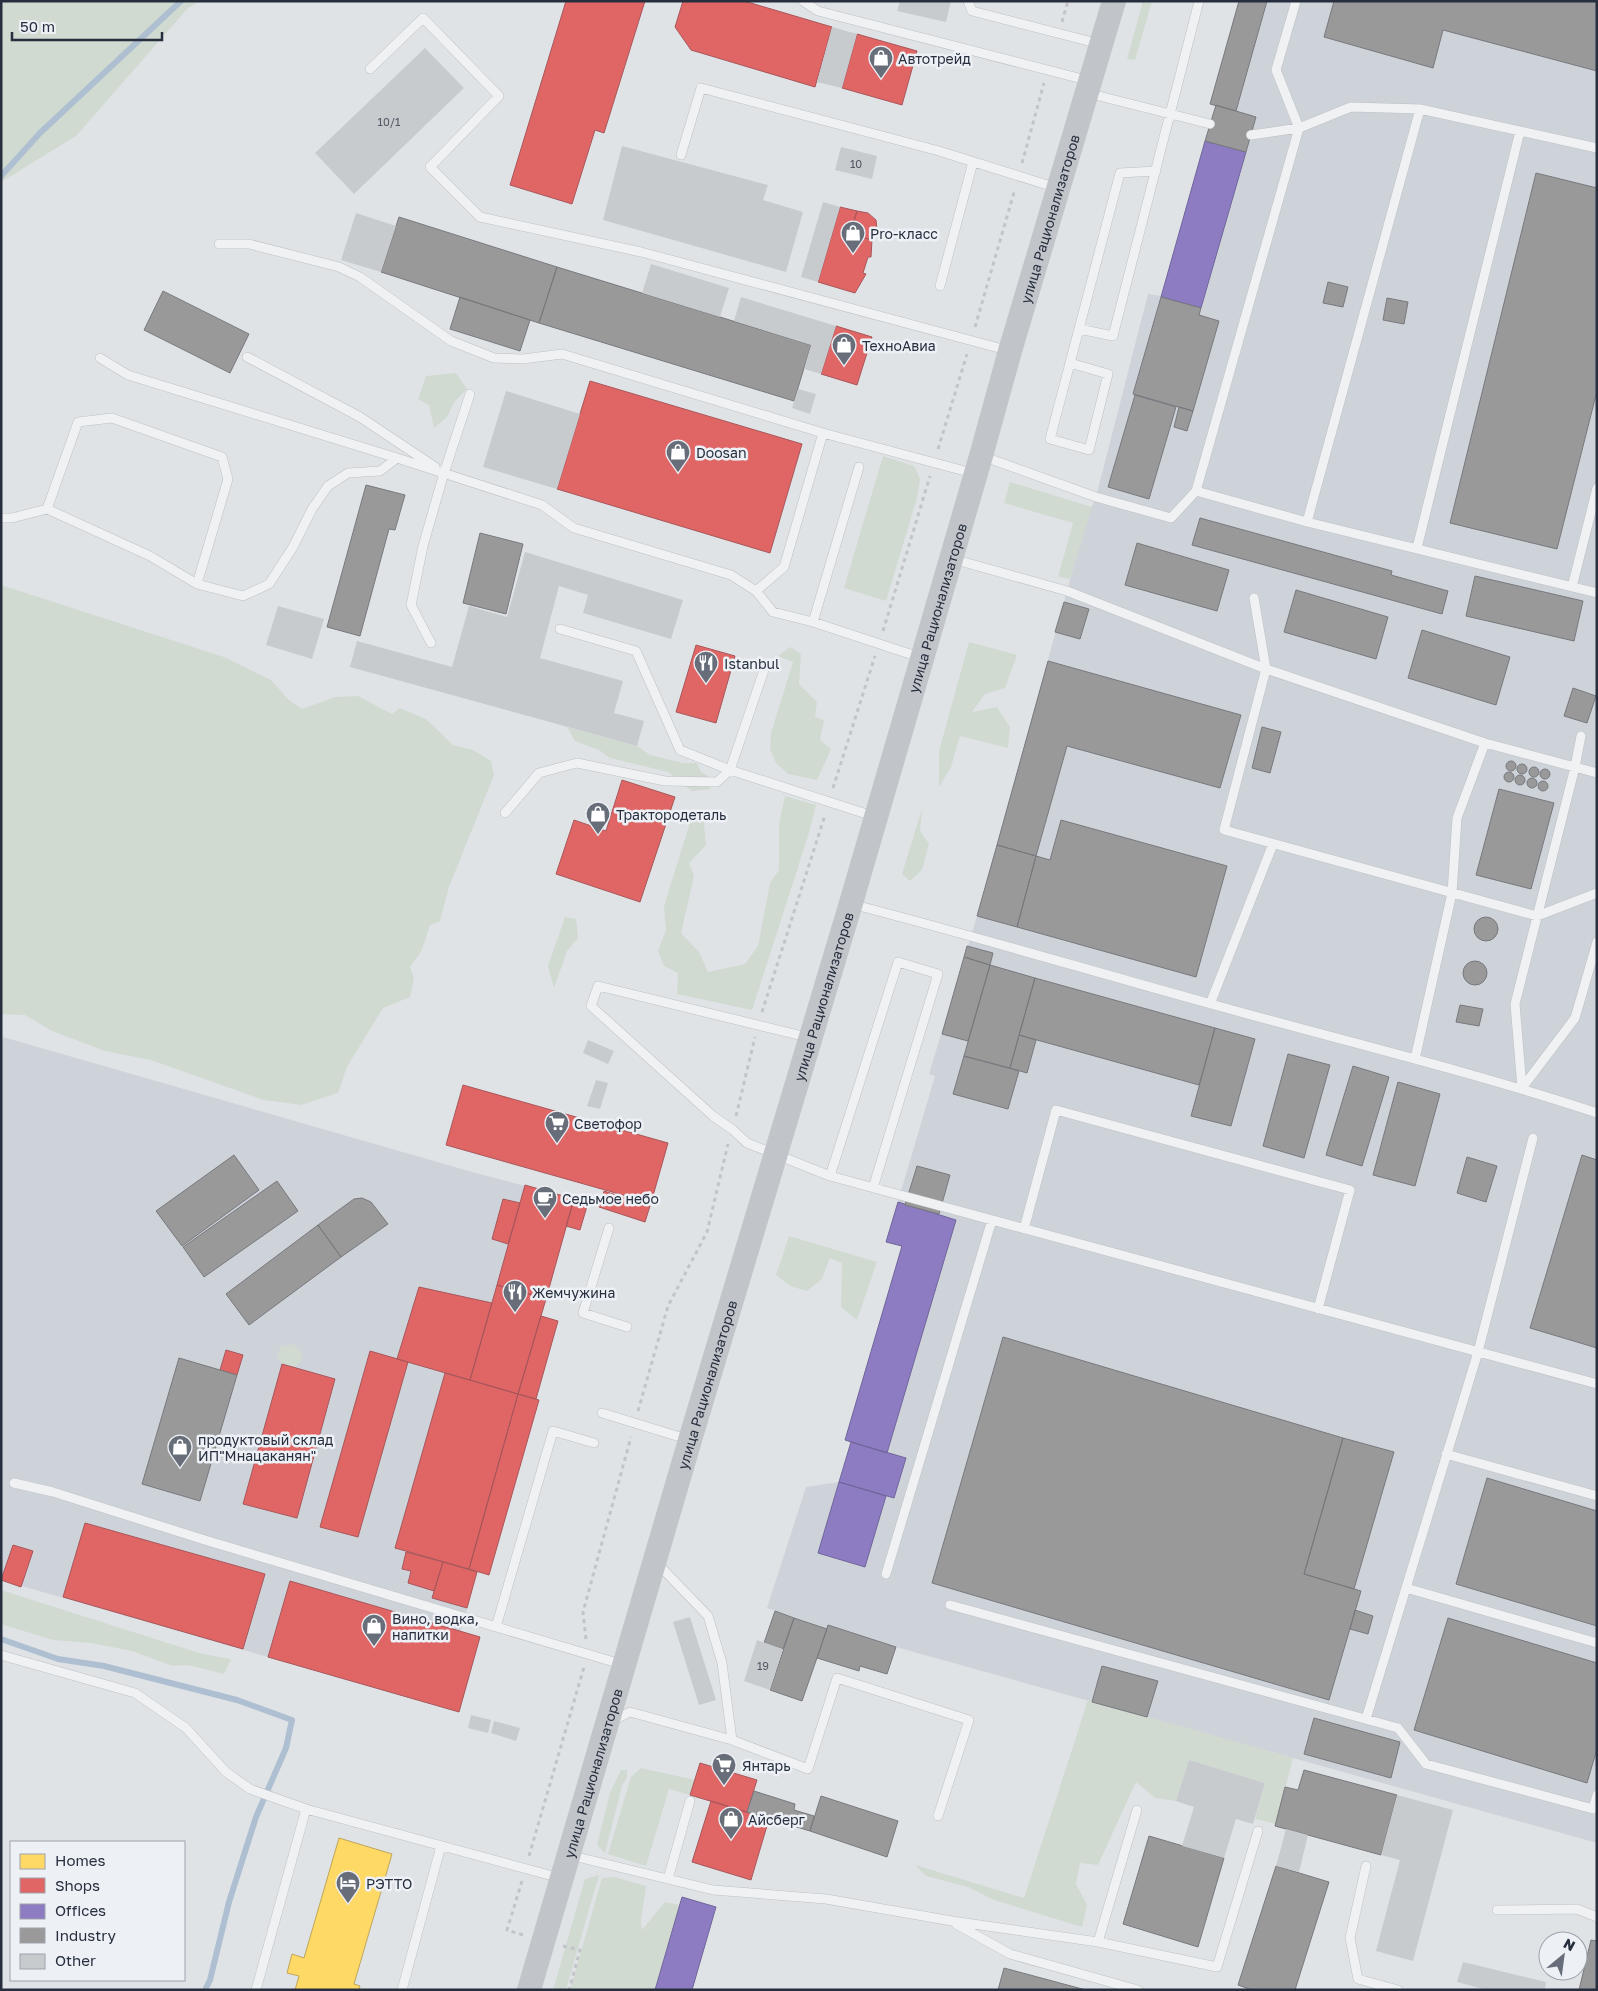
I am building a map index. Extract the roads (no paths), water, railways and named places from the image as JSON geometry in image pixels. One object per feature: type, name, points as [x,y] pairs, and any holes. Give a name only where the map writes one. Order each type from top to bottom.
[{"type":"main road","name":"улица Рационализаторов","points":[[529,1990],[656,1562],[690,1440],[851,904],[979,465],[1010,351],[1060,188],[1114,1]]},
{"type":"lane","points":[[803,1],[818,11],[1048,70],[1089,87],[1171,114],[1210,124]]},
{"type":"lane","points":[[968,1],[972,11],[1102,45]]},
{"type":"lane","points":[[1079,329],[1113,336],[1199,1]]},
{"type":"lane","points":[[218,244],[249,244],[338,267],[360,277],[450,341],[494,358],[523,359],[562,354],[824,433],[934,463],[979,465],[1170,518],[1196,491],[1299,128],[1276,70],[1296,1]]},
{"type":"lane","points":[[370,69],[423,18],[499,96],[430,167],[480,217],[641,252],[1010,351]]},
{"type":"lane","points":[[681,155],[701,88],[973,162],[1060,188]]},
{"type":"lane","points":[[1251,135],[1299,128],[1351,107],[1420,109],[1597,148]]},
{"type":"lane","points":[[1307,522],[1420,109]]},
{"type":"lane","points":[[1417,548],[1520,131]]},
{"type":"lane","points":[[940,286],[973,162]]},
{"type":"lane","points":[[1070,363],[1108,374],[1089,450],[1050,439],[1070,363],[1079,329],[1120,173],[1156,171]]},
{"type":"lane","points":[[246,357],[360,417],[444,473]]},
{"type":"lane","points":[[100,358],[128,375],[542,505],[574,528],[731,575],[756,591],[773,612],[813,622],[922,658]]},
{"type":"lane","points":[[431,643],[411,605],[423,546],[444,473],[470,394]]},
{"type":"lane","points":[[47,509],[78,422],[112,418],[222,457],[228,479],[197,584]]},
{"type":"lane","points":[[756,591],[784,568],[824,433]]},
{"type":"lane","points":[[1,518],[12,518],[47,509],[150,556],[197,584],[243,596],[269,584],[293,547],[312,509],[328,486],[348,473],[380,471],[397,458]]},
{"type":"lane","points":[[813,622],[859,468]]},
{"type":"lane","points":[[1572,587],[1597,488]]},
{"type":"lane","points":[[1196,491],[1307,522],[1597,593]]},
{"type":"lane","points":[[952,558],[1067,591],[1266,669],[1485,743],[1597,773]]},
{"type":"lane","points":[[1254,598],[1266,669],[1224,830],[1537,916],[1597,893]]},
{"type":"lane","points":[[560,629],[636,651],[680,750],[730,770],[876,817]]},
{"type":"lane","points":[[504,813],[539,772],[577,763],[666,781],[717,782],[730,770],[764,670]]},
{"type":"lane","points":[[1522,1088],[1515,1004],[1582,736]]},
{"type":"lane","points":[[1415,1060],[1452,893],[1457,818],[1485,743]]},
{"type":"lane","points":[[1210,1004],[1273,844]]},
{"type":"lane","points":[[851,904],[970,935],[1210,1004],[1522,1088],[1597,1113]]},
{"type":"lane","points":[[1522,1088],[1575,1018],[1597,942]]},
{"type":"lane","points":[[830,1176],[898,962],[938,974],[873,1188]]},
{"type":"lane","points":[[811,1038],[598,986],[591,1006],[713,1116],[747,1143],[776,1156],[830,1176],[873,1188],[1597,1384]]},
{"type":"lane","points":[[1024,1229],[1056,1110],[1350,1190],[1318,1308]]},
{"type":"lane","points":[[1366,1719],[1478,1352],[1533,1138]]},
{"type":"lane","points":[[886,1574],[992,1220]]},
{"type":"lane","points":[[609,1228],[583,1313],[627,1327]]},
{"type":"lane","points":[[602,1413],[690,1440]]},
{"type":"lane","points":[[496,1627],[553,1431],[594,1443]]},
{"type":"lane","points":[[1446,1454],[1597,1496]]},
{"type":"lane","points":[[14,1483],[53,1492],[625,1665]]},
{"type":"lane","points":[[656,1562],[708,1616],[722,1663],[732,1740]]},
{"type":"lane","points":[[1406,1588],[1597,1643]]},
{"type":"lane","points":[[950,1606],[1398,1728],[1426,1764],[1593,1809],[1597,1795]]},
{"type":"lane","points":[[1,1655],[135,1693],[186,1728],[226,1772],[250,1789],[306,1809],[526,1867],[562,1879]]},
{"type":"lane","points":[[607,1724],[630,1712],[732,1740],[808,1769],[837,1678],[969,1720],[938,1816]]},
{"type":"lane","points":[[668,1879],[690,1802]]},
{"type":"lane","points":[[256,1990],[306,1809]]},
{"type":"lane","points":[[1098,1942],[1137,1810]]},
{"type":"lane","points":[[569,1855],[713,1890],[826,1899],[952,1921],[1098,1942],[1217,1967],[1258,1831]]},
{"type":"lane","points":[[402,1990],[441,1846]]},
{"type":"lane","points":[[1366,1866],[1350,1938],[1358,1979],[1398,1990]]},
{"type":"lane","points":[[1497,1910],[1577,1909],[1597,1917]]},
{"type":"lane","points":[[952,1921],[1010,1954],[1138,1990]]},
{"type":"waterway","points":[[1,176],[40,133],[181,1]]},
{"type":"waterway","points":[[1,1639],[58,1659],[104,1666],[237,1700],[292,1720],[286,1748],[256,1817],[229,1902],[210,1980],[205,1990]]},
{"type":"place","name":"Автотрейд","points":[[881,79]]},
{"type":"place","name":"Pro-класс","points":[[853,254]]},
{"type":"place","name":"ТехноАвиа","points":[[844,366]]},
{"type":"place","name":"Doosan","points":[[678,473]]},
{"type":"place","name":"Istanbul","points":[[706,684]]},
{"type":"place","name":"Трактородеталь","points":[[598,835]]},
{"type":"place","name":"Светофор","points":[[557,1144]]},
{"type":"place","name":"Седьмое небо","points":[[545,1219]]},
{"type":"place","name":"Жемчужина","points":[[515,1313]]},
{"type":"place","name":"продуктовый склад ИП\"Мнацаканян\"","points":[[180,1468]]},
{"type":"place","name":"Вино, водка, напитки","points":[[374,1647]]},
{"type":"place","name":"Янтарь","points":[[724,1786]]},
{"type":"place","name":"Айсберг","points":[[731,1840]]},
{"type":"place","name":"РЭТТО","points":[[348,1904]]}]
